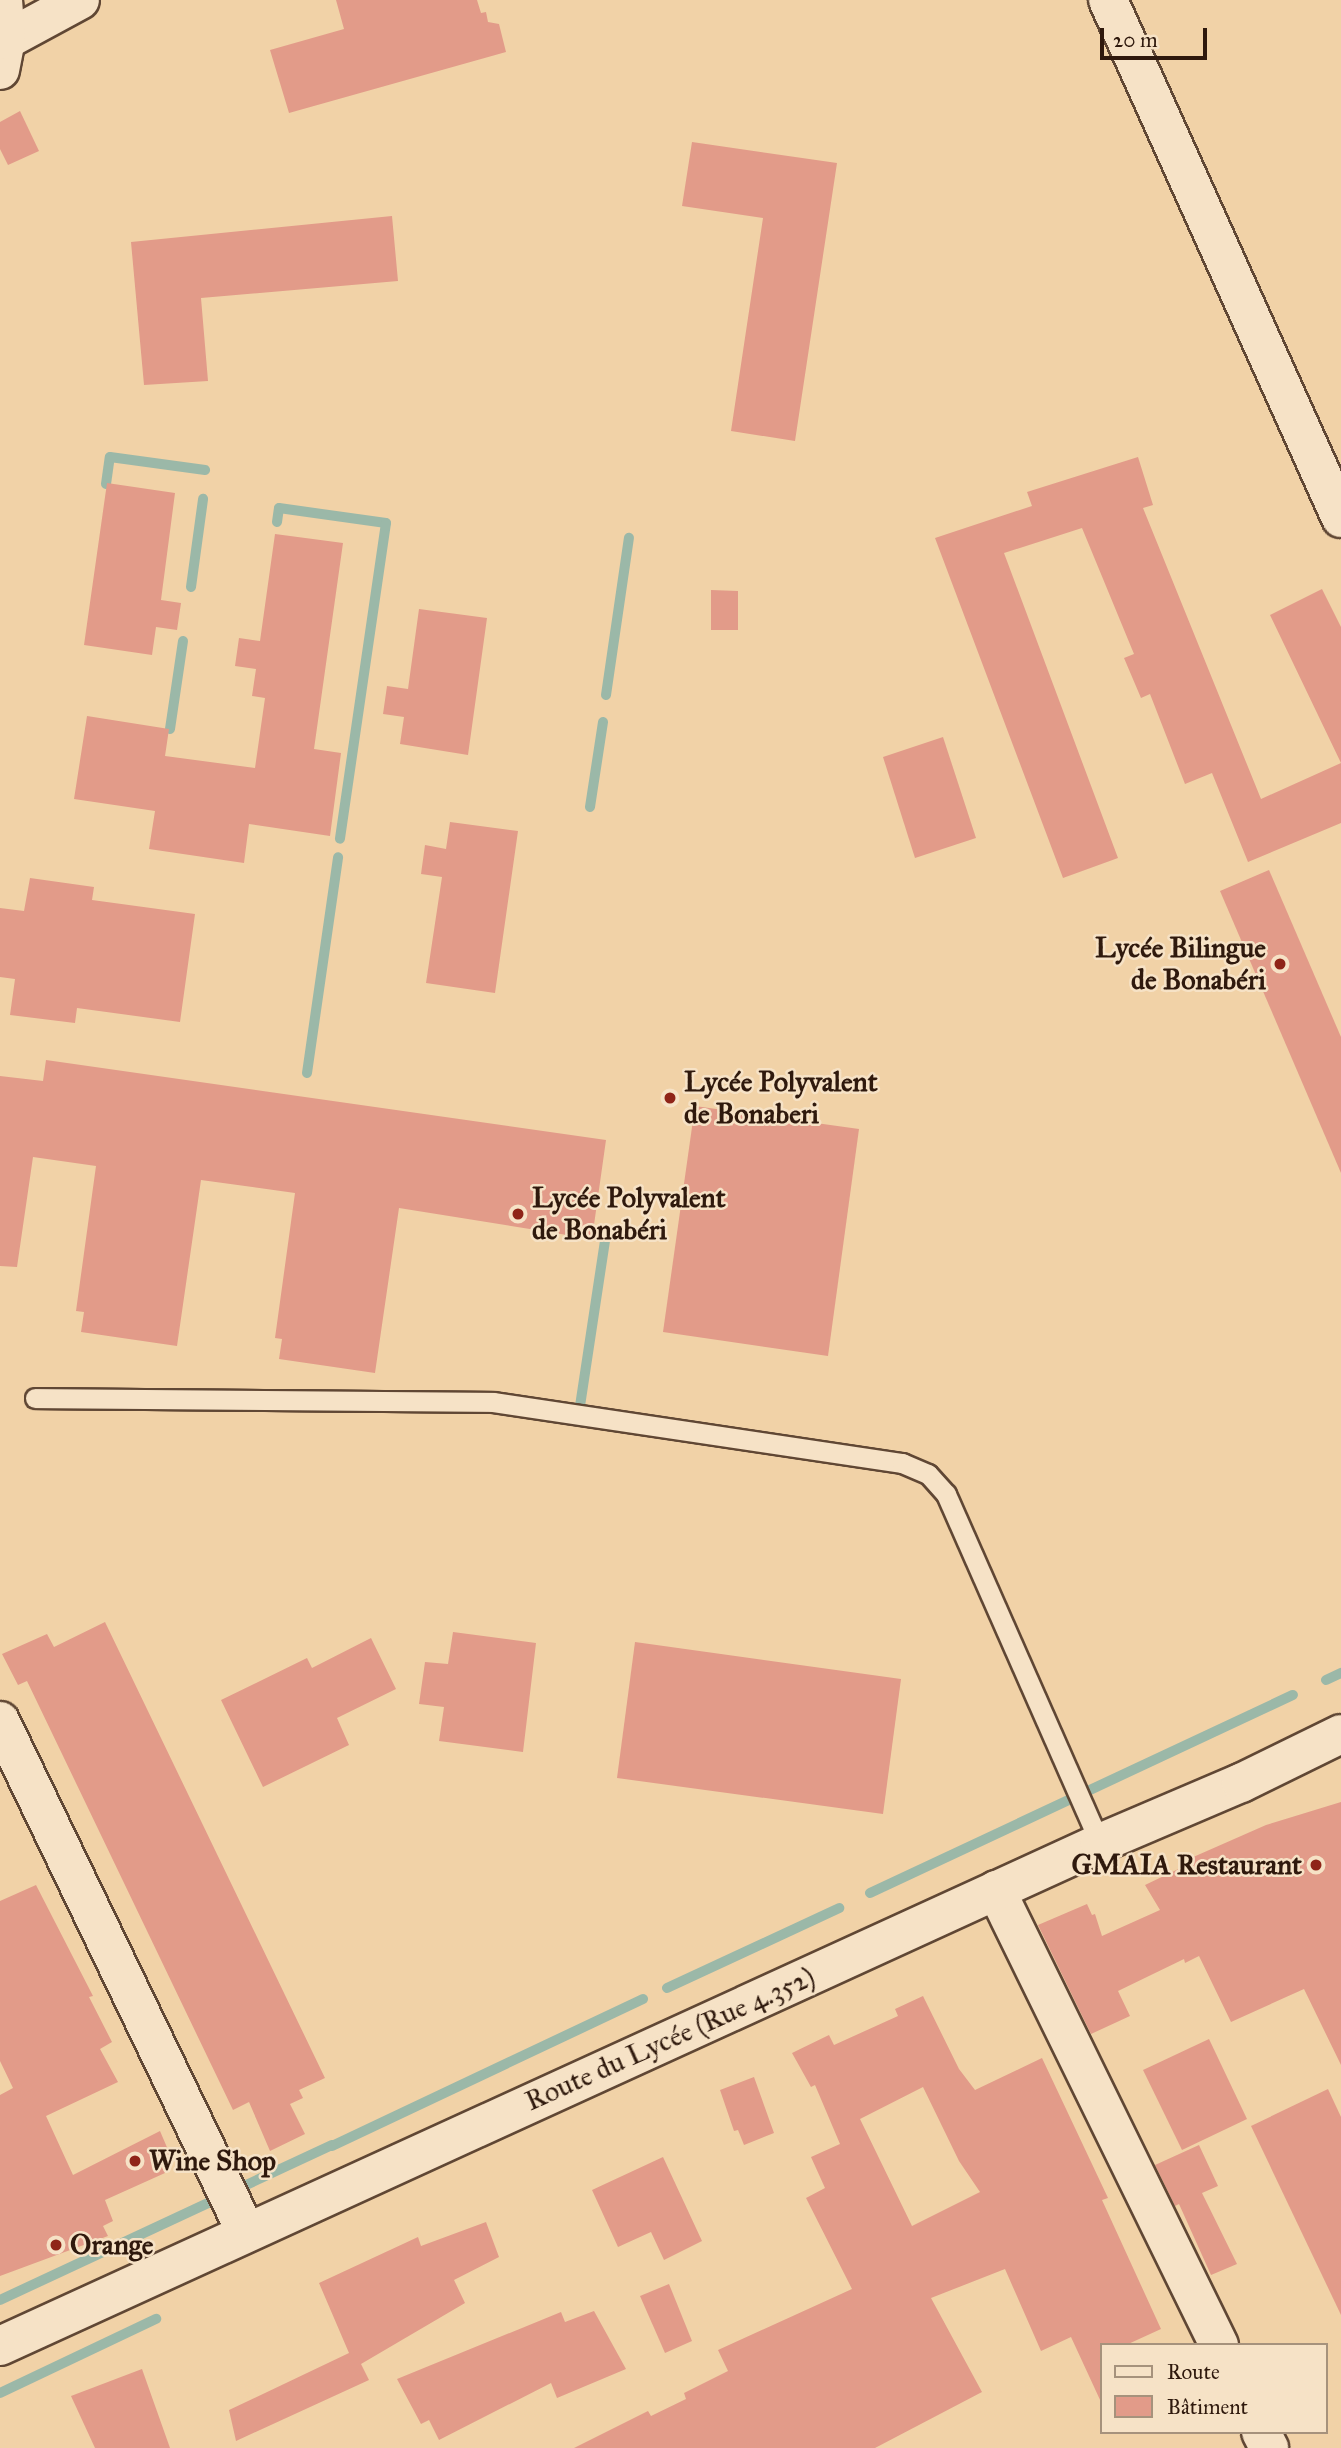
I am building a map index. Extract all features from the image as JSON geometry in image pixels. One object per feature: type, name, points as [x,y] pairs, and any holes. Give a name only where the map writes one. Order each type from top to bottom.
[{"type":"street","points":[[3,0],[3,55]]},
{"type":"street","points":[[3,55],[80,0]]},
{"type":"street","points":[[1108,0],[1341,517]]},
{"type":"street","points":[[0,1721],[246,2232]]},
{"type":"street","name":"Route du Lycée (Rue 4.352)","points":[[0,2346],[996,1890],[1241,1783],[1341,1734]]},
{"type":"street","points":[[996,1890],[1218,2343]]},
{"type":"lane","points":[[35,1398],[493,1402],[902,1463],[928,1474],[946,1494],[1100,1843]]},
{"type":"building","points":[[336,0],[477,0],[481,13],[486,12],[488,22],[499,24],[506,52],[289,113],[270,50],[344,29]]},
{"type":"building","points":[[20,111],[39,151],[8,165],[0,149],[0,122]]},
{"type":"building","points":[[692,142],[837,163],[795,441],[731,431],[763,218],[682,206]]},
{"type":"building","points":[[392,216],[398,281],[201,298],[208,381],[144,385],[131,242]]},
{"type":"building","points":[[1138,457],[1153,505],[1143,508],[1261,799],[1341,763],[1341,823],[1248,862],[1212,773],[1185,784],[1150,694],[1141,698],[1124,658],[1134,654],[1082,528],[1004,553],[1118,858],[1063,878],[935,538],[1032,506],[1027,492]]},
{"type":"building","points":[[107,483],[175,493],[161,600],[181,603],[177,630],[156,627],[152,655],[84,645]]},
{"type":"building","points":[[275,534],[343,543],[314,749],[341,753],[330,836],[249,824],[244,863],[149,849],[155,811],[74,799],[87,716],[169,729],[165,756],[255,768],[265,698],[252,696],[256,669],[235,666],[239,638],[260,641]]},
{"type":"building","points":[[1322,589],[1341,627],[1341,763],[1270,615]]},
{"type":"building","points":[[711,590],[738,591],[738,630],[711,630]]},
{"type":"building","points":[[419,609],[487,618],[468,755],[400,744],[404,717],[383,714],[387,686],[408,689]]},
{"type":"building","points":[[943,737],[976,838],[915,858],[883,757]]},
{"type":"building","points":[[450,822],[518,831],[495,993],[426,983],[442,877],[421,874],[425,845],[446,849]]},
{"type":"building","name":"Lycée Bilingue de Bonabéri","points":[[1269,870],[1341,1037],[1341,1173],[1220,891]]},
{"type":"building","points":[[30,878],[94,887],[92,900],[195,914],[180,1022],[77,1008],[75,1023],[10,1015],[15,979],[0,977],[0,908],[24,911]]},
{"type":"building","name":"Lycée Polyvalent de Bonabéri","points":[[46,1060],[606,1140],[592,1239],[399,1208],[375,1373],[279,1359],[282,1339],[275,1338],[295,1193],[201,1180],[177,1346],[81,1332],[84,1312],[76,1311],[96,1166],[33,1157],[17,1267],[0,1266],[0,1076],[43,1081]]},
{"type":"building","name":"Lycée Polyvalent de Bonabéri","points":[[695,1106],[859,1129],[828,1356],[663,1332]]},
{"type":"building","points":[[105,1622],[325,2078],[299,2090],[303,2098],[290,2104],[305,2134],[270,2151],[249,2102],[233,2110],[27,1681],[18,1685],[2,1654],[47,1634],[54,1647]]},
{"type":"building","points":[[453,1632],[536,1643],[523,1752],[439,1741],[444,1707],[419,1704],[425,1662],[448,1664]]},
{"type":"building","points":[[371,1638],[396,1689],[337,1718],[349,1745],[263,1787],[221,1700],[307,1658],[312,1668]]},
{"type":"building","points":[[635,1642],[901,1679],[883,1814],[617,1778]]},
{"type":"building","points":[[1341,1802],[1341,2065],[1304,1989],[1231,2022],[1199,1956],[1185,1963],[1184,1959],[1118,1991],[1130,2016],[1091,2034],[1038,1925],[1087,1904],[1092,1915],[1095,1914],[1102,1936],[1160,1910],[1145,1885],[1193,1862],[1191,1858],[1266,1825]]},
{"type":"building","points":[[36,1885],[93,1996],[89,1997],[112,2042],[100,2049],[118,2082],[46,2116],[73,2175],[160,2131],[172,2159],[160,2164],[165,2173],[105,2200],[113,2221],[103,2226],[108,2236],[0,2276],[0,2095],[13,2088],[0,2061],[0,1901]]},
{"type":"building","points":[[923,1996],[959,2069],[975,2090],[1042,2058],[1108,2198],[1102,2200],[1161,2329],[1130,2343],[1100,2343],[1100,2400],[1071,2337],[1041,2351],[1005,2269],[931,2298],[982,2392],[875,2448],[574,2448],[648,2411],[651,2416],[686,2399],[684,2393],[728,2371],[718,2350],[852,2289],[806,2198],[825,2188],[811,2157],[840,2144],[815,2085],[811,2087],[792,2053],[829,2035],[834,2045],[898,2016],[895,2009]],"holes":[[[923,2087],[959,2161],[980,2192],[912,2226],[860,2119]]]},
{"type":"building","points":[[1209,2039],[1247,2119],[1182,2150],[1143,2070]]},
{"type":"building","points":[[754,2077],[774,2133],[744,2145],[738,2130],[734,2131],[720,2090]]},
{"type":"building","points":[[1328,2089],[1341,2117],[1341,2315],[1251,2126]]},
{"type":"building","points":[[1199,2145],[1218,2186],[1202,2193],[1237,2264],[1211,2275],[1179,2204],[1175,2206],[1155,2165]]},
{"type":"building","points":[[663,2157],[702,2241],[664,2260],[651,2232],[618,2247],[592,2190]]},
{"type":"building","points":[[486,2222],[499,2257],[454,2280],[465,2303],[361,2364],[369,2380],[236,2441],[229,2410],[349,2353],[319,2283],[418,2237],[421,2246]]},
{"type":"building","points":[[669,2284],[692,2341],[665,2353],[640,2296]]},
{"type":"building","points":[[594,2311],[626,2369],[557,2398],[551,2383],[439,2440],[429,2420],[421,2424],[397,2379],[561,2312],[565,2322]]},
{"type":"building","points":[[142,2369],[170,2448],[95,2448],[71,2396]]},
{"type":"waterway","points":[[106,484],[110,457],[205,470]]},
{"type":"waterway","points":[[191,587],[203,499]]},
{"type":"waterway","points":[[277,522],[279,508],[386,523],[340,839]]},
{"type":"waterway","points":[[606,695],[629,538]]},
{"type":"waterway","points":[[170,729],[183,641]]},
{"type":"waterway","points":[[590,807],[603,722]]},
{"type":"waterway","points":[[307,1073],[338,857]]},
{"type":"waterway","points":[[580,1406],[605,1241]]},
{"type":"waterway","points":[[1326,1680],[1341,1673]]},
{"type":"waterway","points":[[870,1893],[1293,1695]]},
{"type":"waterway","points":[[667,1988],[839,1908]]},
{"type":"waterway","points":[[332,2146],[643,1999]]},
{"type":"waterway","points":[[244,2186],[332,2145]]},
{"type":"waterway","points":[[0,2300],[212,2201]]},
{"type":"waterway","points":[[0,2393],[156,2319]]},
{"type":"place","name":"Lycée Bilingue de Bonabéri","points":[[1280,964]]},
{"type":"place","name":"Lycée Polyvalent de Bonaberi","points":[[670,1098]]},
{"type":"place","name":"Lycée Polyvalent de Bonabéri","points":[[518,1214]]},
{"type":"place","name":"GMAIA Restaurant","points":[[1316,1865]]},
{"type":"place","name":"Wine Shop","points":[[135,2161]]},
{"type":"place","name":"Orange","points":[[56,2245]]}]
